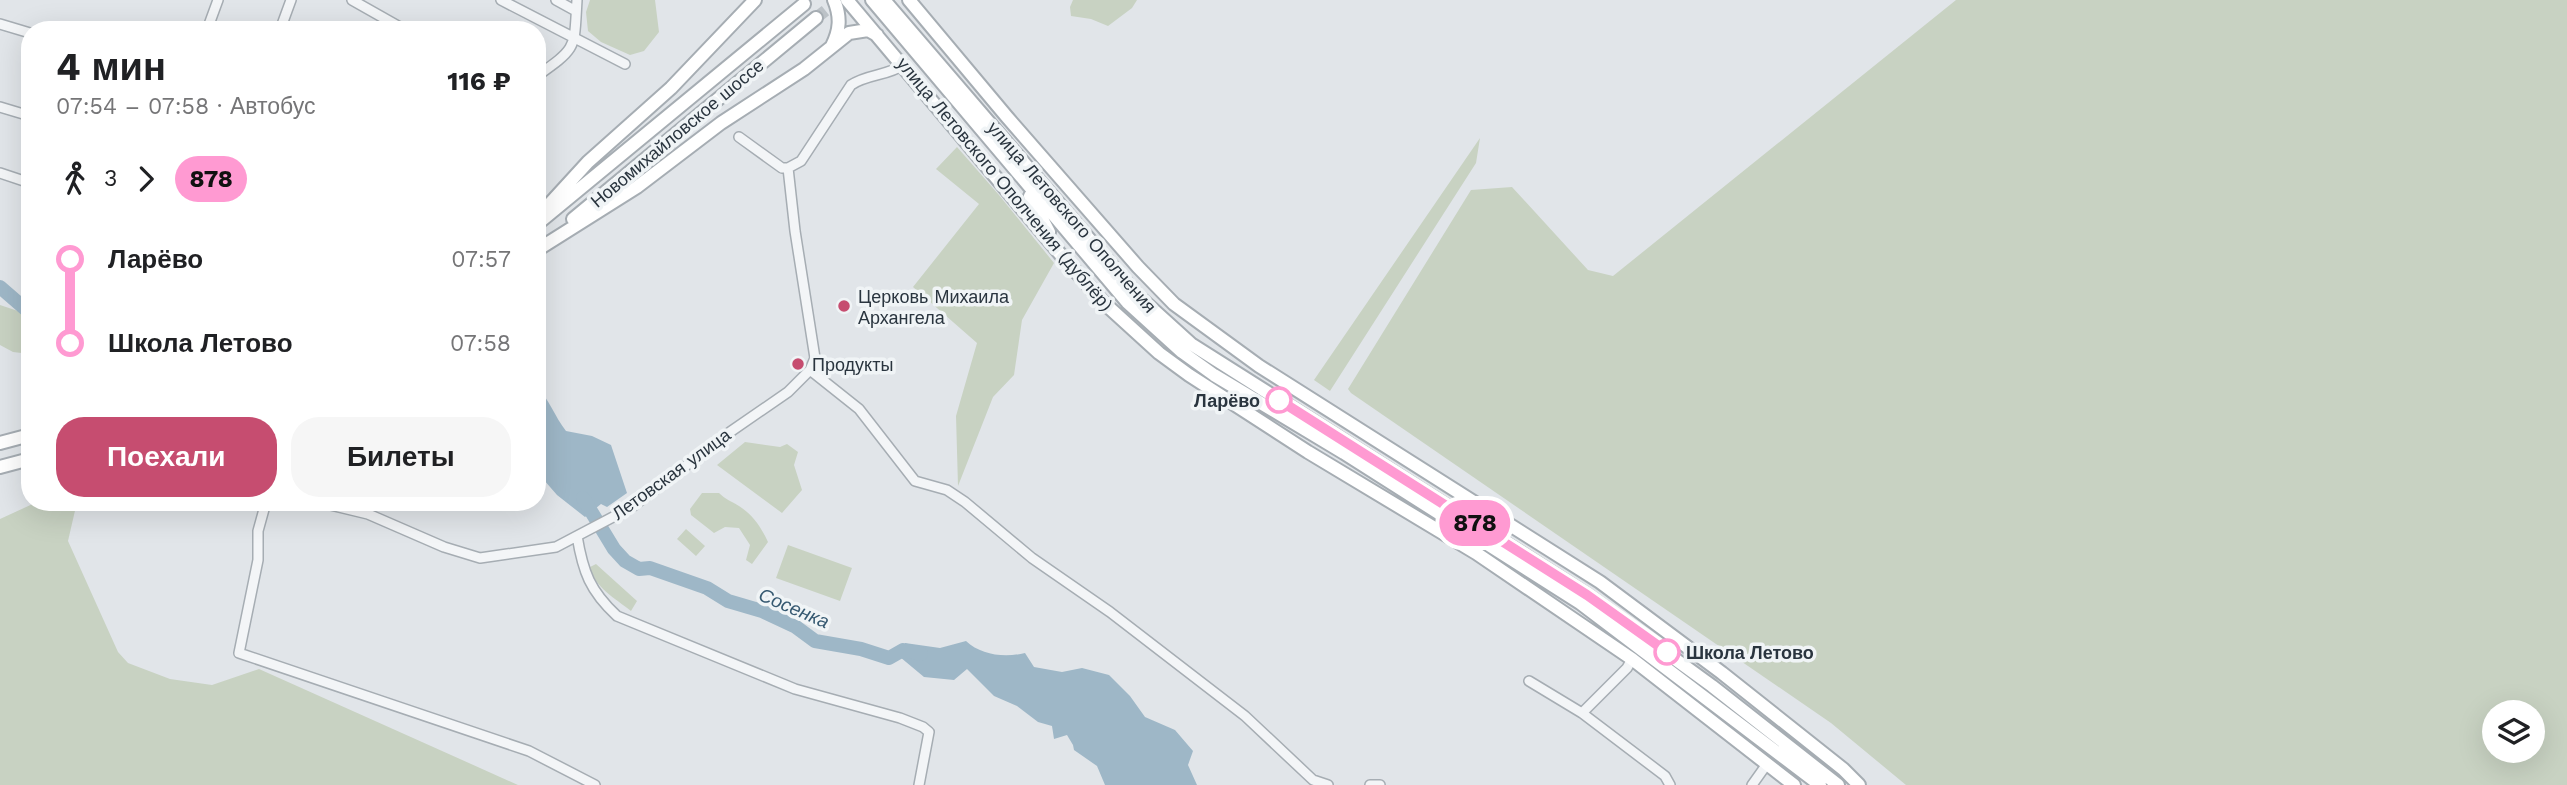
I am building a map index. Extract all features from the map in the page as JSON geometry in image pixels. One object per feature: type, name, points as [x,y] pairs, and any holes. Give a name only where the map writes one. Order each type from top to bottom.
[{"type":"street","points":[[283,21],[291,0]]},
{"type":"street","points":[[352,0],[389,21]]},
{"type":"street","points":[[501,0],[540,21]]},
{"type":"street","points":[[556,0],[576,10]]},
{"type":"street","points":[[546,70],[568,54],[574,39],[577,0]]},
{"type":"street","points":[[546,207],[588,162],[671,88],[755,0]]},
{"type":"street","points":[[831,47],[838,34],[839,24],[834,0]]},
{"type":"street","name":"улица Летовского Ополчения (дублёр)","points":[[848,0],[1061,255],[1121,319],[1159,353],[1334,468],[1476,553],[1632,659],[1794,785]]},
{"type":"street","name":"улица Летовского Ополчения","points":[[872,0],[1138,296],[1191,344],[1587,595],[1712,685],[1841,785]]},
{"type":"street","name":"улица Летовского Ополчения","points":[[884,0],[1019,173],[1127,302],[1182,352],[1580,603],[1820,785]]},
{"type":"street","points":[[209,21],[216,1]]},
{"type":"street","points":[[913,3],[986,92],[1138,267],[1174,304],[1259,366],[1600,582],[1722,673],[1843,769],[1859,785]]},
{"type":"street","name":"Новомихайловское шоссе","points":[[546,217],[804,4]]},
{"type":"street","name":"Новомихайловское шоссе","points":[[546,242],[816,18]]},
{"type":"street","points":[[0,23],[21,30]]},
{"type":"street","points":[[546,24],[625,64]]},
{"type":"street","points":[[546,243],[637,187],[721,123],[804,69],[854,31],[868,30],[877,35]]},
{"type":"street","points":[[739,137],[782,168],[788,168],[801,161],[851,85],[859,79],[894,72],[903,65]]},
{"type":"street","points":[[950,121],[964,125],[979,119],[986,107],[986,92]]},
{"type":"street","points":[[0,107],[21,113]]},
{"type":"street","points":[[788,168],[795,231],[815,353],[810,370],[859,409],[915,481],[947,490],[957,497],[1032,558],[1110,612],[1245,716],[1313,780],[1328,785]]},
{"type":"street","points":[[0,173],[21,180]]},
{"type":"street","points":[[1019,173],[1061,255]]},
{"type":"street","name":"Летовская улица","points":[[356,511],[444,547],[480,558],[556,547],[623,512],[788,392],[810,370]]},
{"type":"street","points":[[0,443],[21,437]]},
{"type":"street","points":[[0,467],[21,461]]},
{"type":"street","points":[[264,511],[258,531],[258,560],[239,653],[530,751],[596,785]]},
{"type":"street","points":[[577,537],[582,569],[598,599],[617,616],[795,689],[923,727],[929,732],[919,785]]},
{"type":"street","points":[[1583,713],[1627,668],[1632,659]]},
{"type":"street","points":[[1529,681],[1583,713],[1664,775],[1670,785]]},
{"type":"street","points":[[1752,785],[1767,764]]},
{"type":"street","points":[[1841,785],[1843,769]]},
{"type":"street","points":[[1370,785],[1380,785]]},
{"type":"green space","points":[[590,0],[655,0],[659,32],[644,51],[630,55],[601,42],[588,31],[586,12]]},
{"type":"green space","points":[[1073,0],[1137,0],[1132,8],[1108,26],[1091,19],[1071,16],[1070,7]]},
{"type":"green space","points":[[1956,0],[2567,0],[2567,785],[1906,785],[1831,723],[1348,389],[1471,190],[1512,187],[1588,270],[1613,276]]},
{"type":"green space","points":[[1480,138],[1476,163],[1330,391],[1314,380]]},
{"type":"green space","points":[[957,147],[1054,263],[1022,320],[1014,375],[993,397],[958,486],[956,416],[977,343],[913,287],[979,204],[936,169]]},
{"type":"green space","points":[[0,305],[21,312],[21,353],[0,345]]},
{"type":"green space","points":[[745,442],[780,447],[787,444],[798,452],[794,465],[802,490],[782,513],[717,465]]},
{"type":"green space","points":[[702,493],[719,493],[744,510],[759,526],[768,542],[752,564],[746,560],[750,545],[739,528],[725,527],[714,533],[691,515],[690,509]]},
{"type":"green space","points":[[21,509],[75,511],[68,541],[118,652],[128,663],[170,679],[212,685],[259,669],[518,785],[0,785],[0,519]]},
{"type":"green space","points":[[686,529],[705,546],[696,556],[677,539]]},
{"type":"green space","points":[[788,545],[852,568],[840,601],[776,578]]},
{"type":"green space","points":[[596,564],[637,601],[631,611],[596,581],[590,567]]},
{"type":"water","points":[[546,399],[566,431],[592,436],[611,445],[627,493],[607,507],[601,504],[585,517],[557,495],[546,482]]},
{"type":"water","points":[[966,641],[993,654],[1025,653],[1034,667],[1062,672],[1082,668],[1109,675],[1130,696],[1145,717],[1175,730],[1193,751],[1188,765],[1197,785],[1105,785],[1097,766],[1074,750],[1067,735],[1054,739],[1052,726],[1038,722],[1017,706],[994,696],[967,669],[954,680],[924,677],[900,657],[905,643],[940,648]]},
{"type":"waterway","name":"Сосенка","points":[[0,287],[21,305]]},
{"type":"waterway","name":"Сосенка","points":[[583,498],[614,549],[625,561],[639,569],[650,568],[707,588],[728,601],[762,611],[796,627],[815,641],[861,649],[889,658],[903,650],[921,654]]},
{"type":"tunnel","points":[[816,18],[839,0]]},
{"type":"bus line","name":"878","points":[[1279,400],[1587,595],[1667,652]]},
{"type":"place","name":"Церковь Михаила Архангела","points":[[844,306]]},
{"type":"place","name":"Продукты","points":[[798,364]]},
{"type":"place","name":"Ларёво","points":[[1279,400]]},
{"type":"place","name":"Школа Летово","points":[[1667,652]]}]
